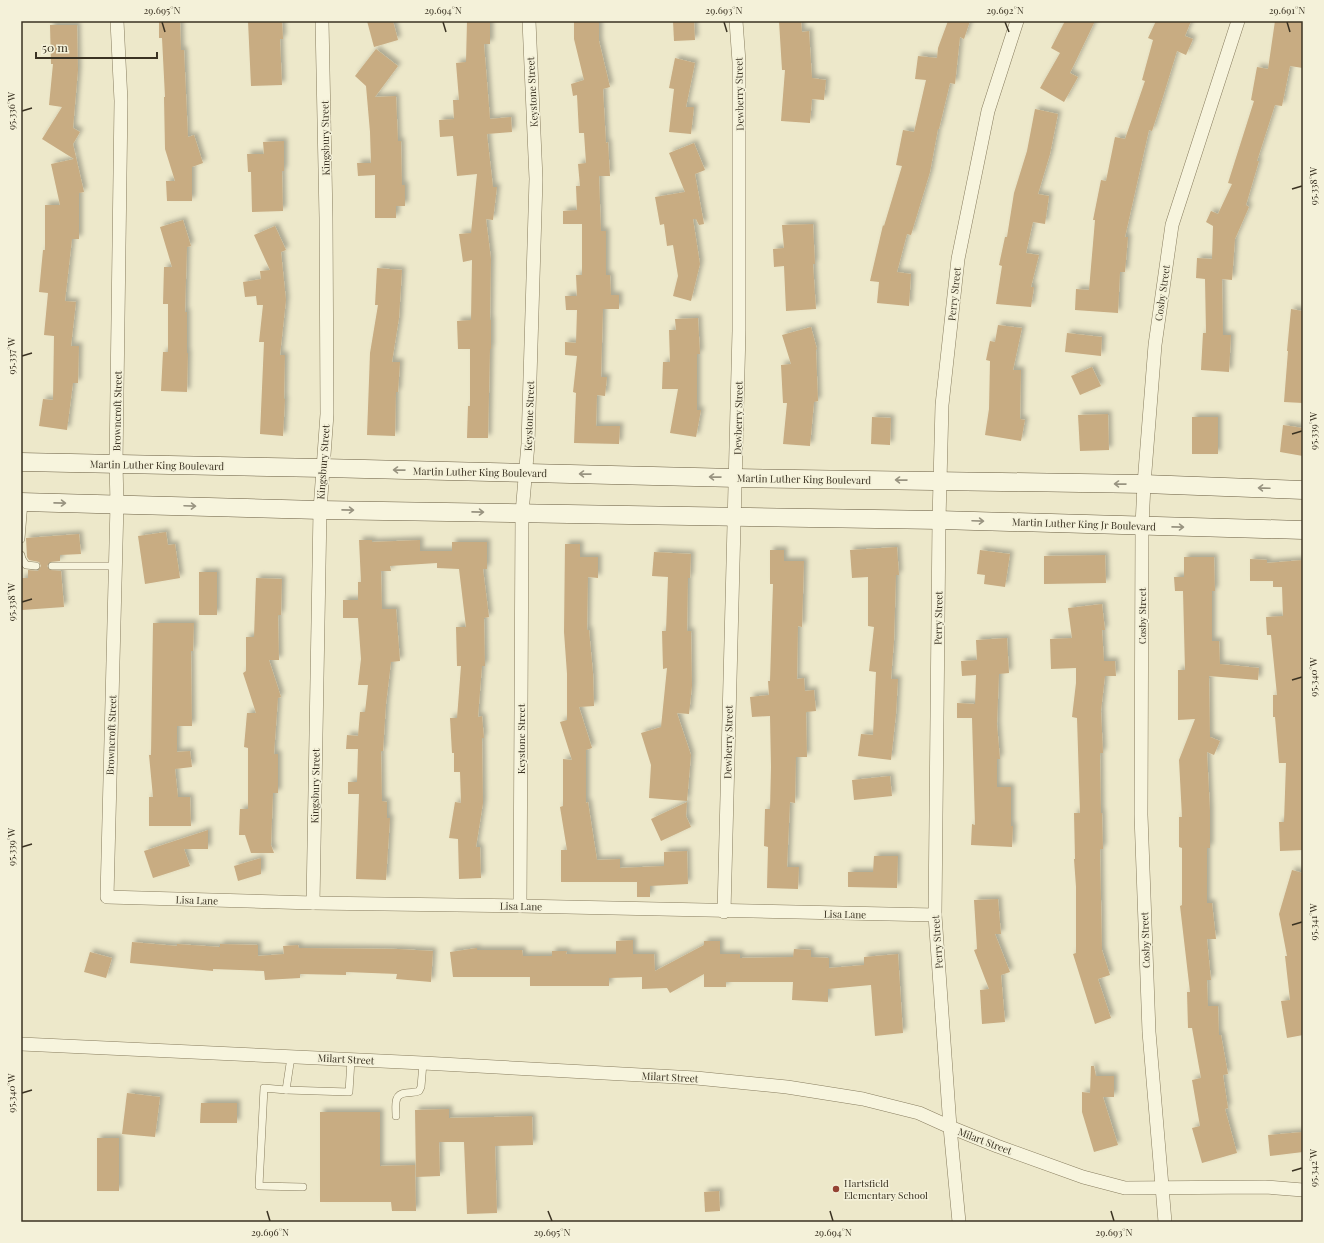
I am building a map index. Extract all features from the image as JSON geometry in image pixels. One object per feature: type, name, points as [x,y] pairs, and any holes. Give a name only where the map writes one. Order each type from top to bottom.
[{"type":"main road","name":"Martin Luther King Boulevard","points":[[21,462],[736,478],[940,481]]},
{"type":"main road","points":[[940,481],[1144,484],[1303,490]]},
{"type":"main road","points":[[22,502],[320,510],[734,517]]},
{"type":"main road","name":"Martin Luther King Jr Boulevard","points":[[734,517],[939,520],[1303,530]]},
{"type":"street","name":"Browncroft Street","points":[[107,897],[117,504],[116,464],[121,100],[117,21]]},
{"type":"street","name":"Kingsbury Street","points":[[313,903],[320,510],[327,414],[326,234],[322,21]]},
{"type":"street","name":"Keystone Street","points":[[520,906],[522,513],[528,444],[536,179],[529,21]]},
{"type":"street","name":"Dewberry Street","points":[[724,912],[740,323],[739,62],[736,21]]},
{"type":"street","name":"Perry Street","points":[[959,1222],[950,1127],[935,916],[939,520],[942,405],[958,259],[988,111],[1017,21]]},
{"type":"street","name":"Cosby Street","points":[[1165,1222],[1149,1032],[1141,815],[1142,526],[1144,484],[1155,345],[1172,225],[1238,21]]},
{"type":"street","name":"Lisa Lane","points":[[107,897],[313,903],[520,906],[935,916]]},
{"type":"street","name":"Milart Street","points":[[21,1044],[423,1063],[696,1078],[787,1087],[863,1099],[919,1113],[997,1146],[1101,1183],[1125,1188],[1265,1187],[1303,1190]]},
{"type":"lane","points":[[21,539],[22,502]]},
{"type":"lane","points":[[21,555],[26,565],[36,566]]},
{"type":"lane","points":[[52,566],[116,566]]},
{"type":"lane","points":[[286,1090],[291,1057]]},
{"type":"lane","points":[[303,1188],[260,1186],[264,1088],[349,1092],[351,1060]]},
{"type":"lane","points":[[396,1116],[396,1099],[398,1095],[406,1092],[417,1093],[420,1091],[423,1063]]},
{"type":"building","points":[[159,21],[180,21],[181,50],[184,50],[188,137],[194,135],[203,163],[192,167],[192,201],[167,201],[166,181],[175,181],[165,149],[165,97],[162,38],[159,38]]},
{"type":"building","points":[[248,21],[282,21],[283,39],[280,39],[282,85],[251,86]]},
{"type":"building","points":[[367,21],[393,21],[398,40],[374,47]]},
{"type":"building","points":[[467,21],[490,21],[490,44],[484,44],[490,119],[511,117],[512,132],[487,134],[493,187],[497,187],[493,220],[486,219],[491,259],[491,349],[488,438],[467,438],[468,406],[470,406],[470,349],[458,349],[457,321],[471,320],[472,260],[463,262],[459,234],[471,233],[477,174],[457,176],[453,136],[440,137],[439,120],[454,119],[453,100],[459,100],[456,63],[466,62]]},
{"type":"building","points":[[574,21],[599,21],[599,41],[610,87],[603,89],[606,143],[608,142],[610,176],[599,176],[601,231],[606,231],[606,275],[610,275],[611,295],[619,295],[619,309],[603,309],[601,377],[607,377],[605,396],[597,395],[596,426],[620,426],[619,444],[574,443],[576,393],[573,392],[577,356],[565,355],[565,342],[576,343],[577,310],[566,310],[565,296],[577,296],[576,275],[582,275],[582,224],[563,224],[563,211],[577,210],[576,186],[580,186],[578,164],[586,163],[584,133],[579,133],[577,95],[573,96],[571,84],[584,80],[574,39]]},
{"type":"building","points":[[673,21],[694,21],[695,40],[674,41]]},
{"type":"building","points":[[779,21],[801,21],[802,32],[809,31],[812,78],[826,80],[824,100],[812,99],[810,123],[781,121],[785,70],[782,70]]},
{"type":"building","points":[[948,21],[970,21],[964,39],[960,37],[955,84],[950,83],[938,129],[930,172],[911,235],[907,234],[897,272],[911,274],[909,306],[877,303],[879,282],[870,281],[883,225],[884,226],[902,166],[896,165],[903,130],[914,132],[926,80],[915,79],[918,56],[937,58],[938,48]]},
{"type":"building","points":[[1065,21],[1095,21],[1070,73],[1078,77],[1064,102],[1040,88],[1060,53],[1051,48]]},
{"type":"building","points":[[1156,21],[1191,21],[1185,36],[1193,39],[1186,55],[1177,51],[1152,131],[1149,130],[1125,237],[1128,237],[1125,272],[1120,272],[1118,313],[1075,310],[1076,289],[1089,290],[1095,220],[1093,220],[1101,180],[1106,181],[1115,137],[1125,139],[1145,81],[1142,80],[1153,40],[1148,38]]},
{"type":"building","points":[[1275,21],[1303,21],[1303,68],[1290,66],[1282,106],[1275,105],[1257,161],[1259,161],[1246,205],[1249,207],[1235,239],[1232,280],[1222,279],[1223,335],[1231,335],[1229,372],[1201,370],[1203,333],[1206,333],[1205,279],[1196,278],[1197,258],[1212,259],[1213,226],[1206,222],[1211,211],[1218,214],[1232,184],[1228,183],[1254,101],[1251,100],[1257,67],[1268,69]]},
{"type":"building","points":[[50,25],[77,25],[78,70],[73,128],[80,132],[73,144],[84,192],[79,193],[79,239],[72,239],[65,301],[76,302],[71,346],[79,346],[78,383],[73,383],[67,430],[39,426],[43,399],[53,400],[54,336],[44,335],[48,293],[39,292],[43,250],[45,250],[45,205],[60,205],[51,164],[74,159],[42,139],[62,107],[49,105],[53,64],[51,64]]},
{"type":"building","points":[[376,49],[398,66],[375,97],[396,96],[398,141],[401,141],[402,185],[405,185],[405,206],[396,206],[396,218],[375,218],[375,175],[358,176],[357,163],[371,163],[366,86],[355,76]]},
{"type":"building","points":[[675,58],[695,63],[686,107],[694,107],[691,134],[669,132],[674,89],[669,88]]},
{"type":"building","points":[[1035,109],[1058,114],[1050,154],[1038,194],[1049,196],[1045,224],[1033,222],[1026,253],[1039,255],[1031,287],[1034,287],[1031,307],[996,304],[1002,266],[999,265],[1005,237],[1007,237],[1014,193],[1027,151]]},
{"type":"building","points":[[284,141],[284,171],[282,171],[283,211],[252,212],[251,172],[248,172],[247,154],[264,154],[263,142]]},
{"type":"building","points":[[694,143],[705,170],[695,174],[704,224],[699,225],[696,219],[693,219],[700,264],[691,301],[673,296],[678,276],[673,245],[667,246],[664,224],[660,225],[655,197],[685,192],[669,153]]},
{"type":"building","points":[[183,220],[191,246],[187,247],[185,312],[187,312],[187,392],[161,391],[163,352],[168,352],[168,304],[163,304],[164,267],[172,267],[160,227]]},
{"type":"building","points":[[813,224],[815,264],[813,264],[816,309],[786,311],[784,266],[774,267],[773,249],[784,248],[782,225]]},
{"type":"building","points":[[275,226],[286,250],[281,252],[286,300],[280,355],[285,355],[283,436],[260,434],[264,342],[259,342],[263,305],[257,305],[256,296],[245,297],[243,282],[261,279],[260,271],[270,270],[254,235]]},
{"type":"building","points":[[377,268],[402,270],[399,318],[392,362],[400,362],[398,392],[396,392],[395,436],[367,435],[370,353],[378,305],[375,305]]},
{"type":"building","points":[[1291,309],[1303,311],[1303,403],[1284,402]]},
{"type":"building","points":[[698,318],[700,354],[697,354],[697,410],[701,410],[696,437],[670,433],[678,389],[662,389],[663,362],[670,362],[669,330],[676,330],[675,319]]},
{"type":"building","points":[[998,325],[1022,328],[1013,370],[1021,370],[1020,419],[1025,420],[1021,441],[985,435],[989,409],[990,361],[986,360],[990,341],[995,342]]},
{"type":"building","points":[[811,327],[817,349],[818,401],[814,402],[810,446],[783,444],[787,403],[783,403],[781,365],[791,364],[782,335]]},
{"type":"building","points":[[1067,333],[1102,337],[1101,356],[1065,352]]},
{"type":"building","points":[[1092,367],[1101,386],[1080,395],[1071,376]]},
{"type":"building","points":[[1108,414],[1109,450],[1080,451],[1078,415]]},
{"type":"building","points":[[872,417],[891,418],[890,445],[871,444]]},
{"type":"building","points":[[1192,417],[1218,417],[1218,454],[1192,454]]},
{"type":"building","points":[[1283,425],[1303,428],[1303,456],[1280,452]]},
{"type":"building","points":[[166,532],[168,545],[175,544],[180,578],[145,584],[138,536]]},
{"type":"building","points":[[79,534],[81,554],[60,555],[60,561],[50,562],[47,566],[50,570],[61,571],[64,607],[22,610],[21,578],[28,578],[28,570],[38,571],[41,566],[39,562],[29,560],[27,557],[26,538]]},
{"type":"building","points":[[359,540],[372,540],[372,542],[420,540],[420,551],[452,551],[452,542],[487,542],[487,569],[483,569],[489,617],[484,618],[485,666],[482,666],[478,717],[482,716],[484,738],[482,738],[483,803],[476,847],[480,847],[481,878],[459,879],[458,839],[449,838],[455,802],[461,803],[460,772],[454,772],[454,753],[452,753],[450,718],[457,718],[461,666],[457,666],[456,627],[466,627],[459,569],[437,568],[437,563],[390,566],[391,571],[381,571],[382,609],[396,609],[400,661],[391,662],[386,704],[383,751],[381,751],[382,801],[387,802],[387,818],[390,818],[386,880],[356,879],[359,794],[348,794],[348,782],[357,782],[358,749],[346,749],[347,735],[358,736],[360,712],[365,712],[368,685],[358,685],[361,659],[358,618],[343,618],[343,600],[358,600],[358,582],[361,582]]},
{"type":"building","points":[[565,544],[580,544],[580,557],[598,557],[598,578],[588,577],[587,630],[589,630],[593,673],[594,706],[579,707],[592,748],[586,750],[586,803],[588,802],[597,860],[620,859],[620,868],[664,866],[664,852],[687,851],[688,884],[650,886],[650,897],[637,897],[637,882],[561,882],[561,850],[567,850],[560,807],[563,806],[563,759],[572,760],[560,722],[567,720],[567,674],[564,632]]},
{"type":"building","points":[[897,547],[899,575],[896,575],[891,679],[898,679],[891,760],[858,756],[861,734],[873,735],[876,672],[869,671],[874,627],[868,626],[868,577],[852,578],[850,550]]},
{"type":"building","points":[[770,550],[784,550],[784,561],[804,561],[802,627],[798,626],[797,679],[804,678],[805,691],[814,690],[816,711],[806,712],[807,757],[796,757],[795,803],[790,802],[787,867],[799,867],[798,889],[767,888],[768,847],[764,846],[765,809],[770,809],[770,716],[752,717],[750,697],[769,695],[768,681],[770,681],[773,584],[770,584]]},
{"type":"building","points":[[980,550],[1010,554],[1005,587],[984,584],[985,575],[977,574]]},
{"type":"building","points":[[654,552],[691,554],[690,578],[688,578],[687,631],[691,631],[692,686],[689,714],[677,713],[691,755],[687,801],[649,798],[651,765],[641,733],[661,727],[667,668],[663,669],[662,631],[666,631],[668,577],[652,576]]},
{"type":"building","points":[[1105,555],[1106,583],[1044,584],[1044,556]]},
{"type":"building","points":[[1184,557],[1214,557],[1215,591],[1212,591],[1212,641],[1219,641],[1220,664],[1259,668],[1258,680],[1209,676],[1210,737],[1220,741],[1214,755],[1207,752],[1210,848],[1207,848],[1207,903],[1212,903],[1216,939],[1207,939],[1211,980],[1207,980],[1208,1006],[1218,1006],[1219,1035],[1221,1035],[1228,1074],[1223,1075],[1228,1108],[1225,1109],[1237,1153],[1202,1163],[1192,1128],[1200,1126],[1192,1080],[1201,1078],[1192,1028],[1188,1028],[1187,992],[1190,992],[1180,906],[1182,905],[1182,848],[1179,847],[1179,817],[1182,817],[1179,760],[1195,719],[1178,720],[1178,670],[1185,670],[1183,591],[1175,591],[1174,577],[1184,577]]},
{"type":"building","points":[[1250,559],[1267,560],[1267,563],[1303,560],[1303,850],[1280,851],[1279,822],[1284,822],[1286,763],[1279,763],[1275,717],[1273,717],[1273,695],[1277,695],[1271,635],[1267,635],[1266,617],[1283,616],[1282,587],[1273,587],[1273,581],[1250,581]]},
{"type":"building","points":[[199,572],[217,572],[217,615],[199,615]]},
{"type":"building","points":[[256,578],[282,579],[281,615],[278,615],[279,660],[269,660],[281,697],[278,698],[274,754],[278,754],[278,793],[273,793],[271,845],[274,853],[251,853],[245,835],[239,835],[240,809],[248,809],[248,748],[244,747],[247,713],[256,713],[243,673],[246,671],[246,637],[254,637]]},
{"type":"building","points":[[1102,604],[1105,630],[1102,630],[1104,661],[1115,661],[1116,676],[1105,676],[1101,711],[1103,753],[1100,753],[1103,849],[1100,849],[1102,950],[1110,975],[1098,979],[1111,1018],[1095,1024],[1073,954],[1076,953],[1074,813],[1080,813],[1077,718],[1072,717],[1076,683],[1076,668],[1051,669],[1050,639],[1072,638],[1068,608]]},
{"type":"building","points":[[153,623],[194,623],[193,651],[191,651],[192,726],[177,726],[177,752],[190,751],[192,767],[175,769],[178,797],[190,797],[191,826],[149,826],[149,797],[153,797],[149,755],[151,755]]},
{"type":"building","points":[[1007,638],[1009,673],[999,674],[997,724],[1000,759],[997,759],[997,787],[1011,787],[1011,826],[1013,826],[1012,847],[971,845],[972,824],[975,825],[972,718],[957,718],[957,703],[975,704],[976,675],[962,676],[961,661],[977,660],[976,640]]},
{"type":"building","points":[[890,776],[892,796],[854,800],[852,780]]},
{"type":"building","points":[[687,802],[686,816],[691,827],[661,841],[651,819]]},
{"type":"building","points":[[208,830],[208,849],[184,849],[190,866],[153,878],[144,851]]},
{"type":"building","points":[[874,856],[898,856],[897,888],[848,887],[848,872],[873,872]]},
{"type":"building","points":[[261,858],[261,874],[238,881],[234,866]]},
{"type":"building","points":[[1292,870],[1303,873],[1303,1035],[1287,1038],[1281,1001],[1290,1000],[1285,956],[1287,956],[1279,914]]},
{"type":"building","points":[[998,899],[1001,934],[995,934],[1010,972],[1001,975],[1005,1022],[982,1024],[980,990],[989,989],[974,950],[977,949],[974,900]]},
{"type":"building","points":[[633,940],[633,954],[654,954],[655,971],[704,945],[704,941],[720,941],[720,954],[740,954],[740,958],[793,957],[794,949],[811,950],[811,957],[829,958],[829,968],[864,965],[864,957],[898,954],[903,1033],[875,1036],[871,985],[828,989],[828,1002],[792,1000],[793,982],[726,982],[726,987],[704,987],[704,974],[670,993],[667,988],[642,989],[642,977],[609,978],[609,986],[530,986],[530,977],[453,977],[450,952],[477,948],[477,950],[522,950],[523,956],[552,956],[552,951],[567,951],[566,954],[616,954],[616,941]]},
{"type":"building","points":[[132,942],[177,946],[177,944],[220,947],[220,944],[258,945],[258,956],[284,954],[283,946],[298,945],[299,948],[398,949],[433,951],[431,982],[396,979],[397,974],[346,972],[346,975],[300,974],[300,978],[265,980],[264,971],[213,969],[213,971],[130,963]]},
{"type":"building","points":[[90,952],[112,958],[106,978],[84,972]]},
{"type":"building","points":[[1091,1066],[1094,1066],[1096,1076],[1114,1076],[1114,1097],[1103,1097],[1118,1145],[1094,1152],[1082,1112],[1082,1092],[1090,1093]]},
{"type":"building","points":[[127,1093],[160,1097],[155,1137],[122,1134]]},
{"type":"building","points":[[201,1103],[237,1103],[237,1123],[200,1123]]},
{"type":"building","points":[[449,1109],[449,1118],[532,1116],[533,1145],[495,1146],[497,1213],[467,1214],[464,1142],[439,1142],[440,1176],[416,1177],[415,1110]]},
{"type":"building","points":[[320,1112],[380,1112],[380,1166],[415,1165],[416,1211],[392,1211],[391,1202],[320,1202]]},
{"type":"building","points":[[1303,1132],[1303,1152],[1270,1156],[1268,1135]]},
{"type":"building","points":[[97,1138],[119,1138],[119,1191],[97,1191]]},
{"type":"building","points":[[719,1191],[720,1211],[705,1212],[704,1192]]},
{"type":"place","name":"Hartsfield Elementary School","points":[[836,1189]]}]
